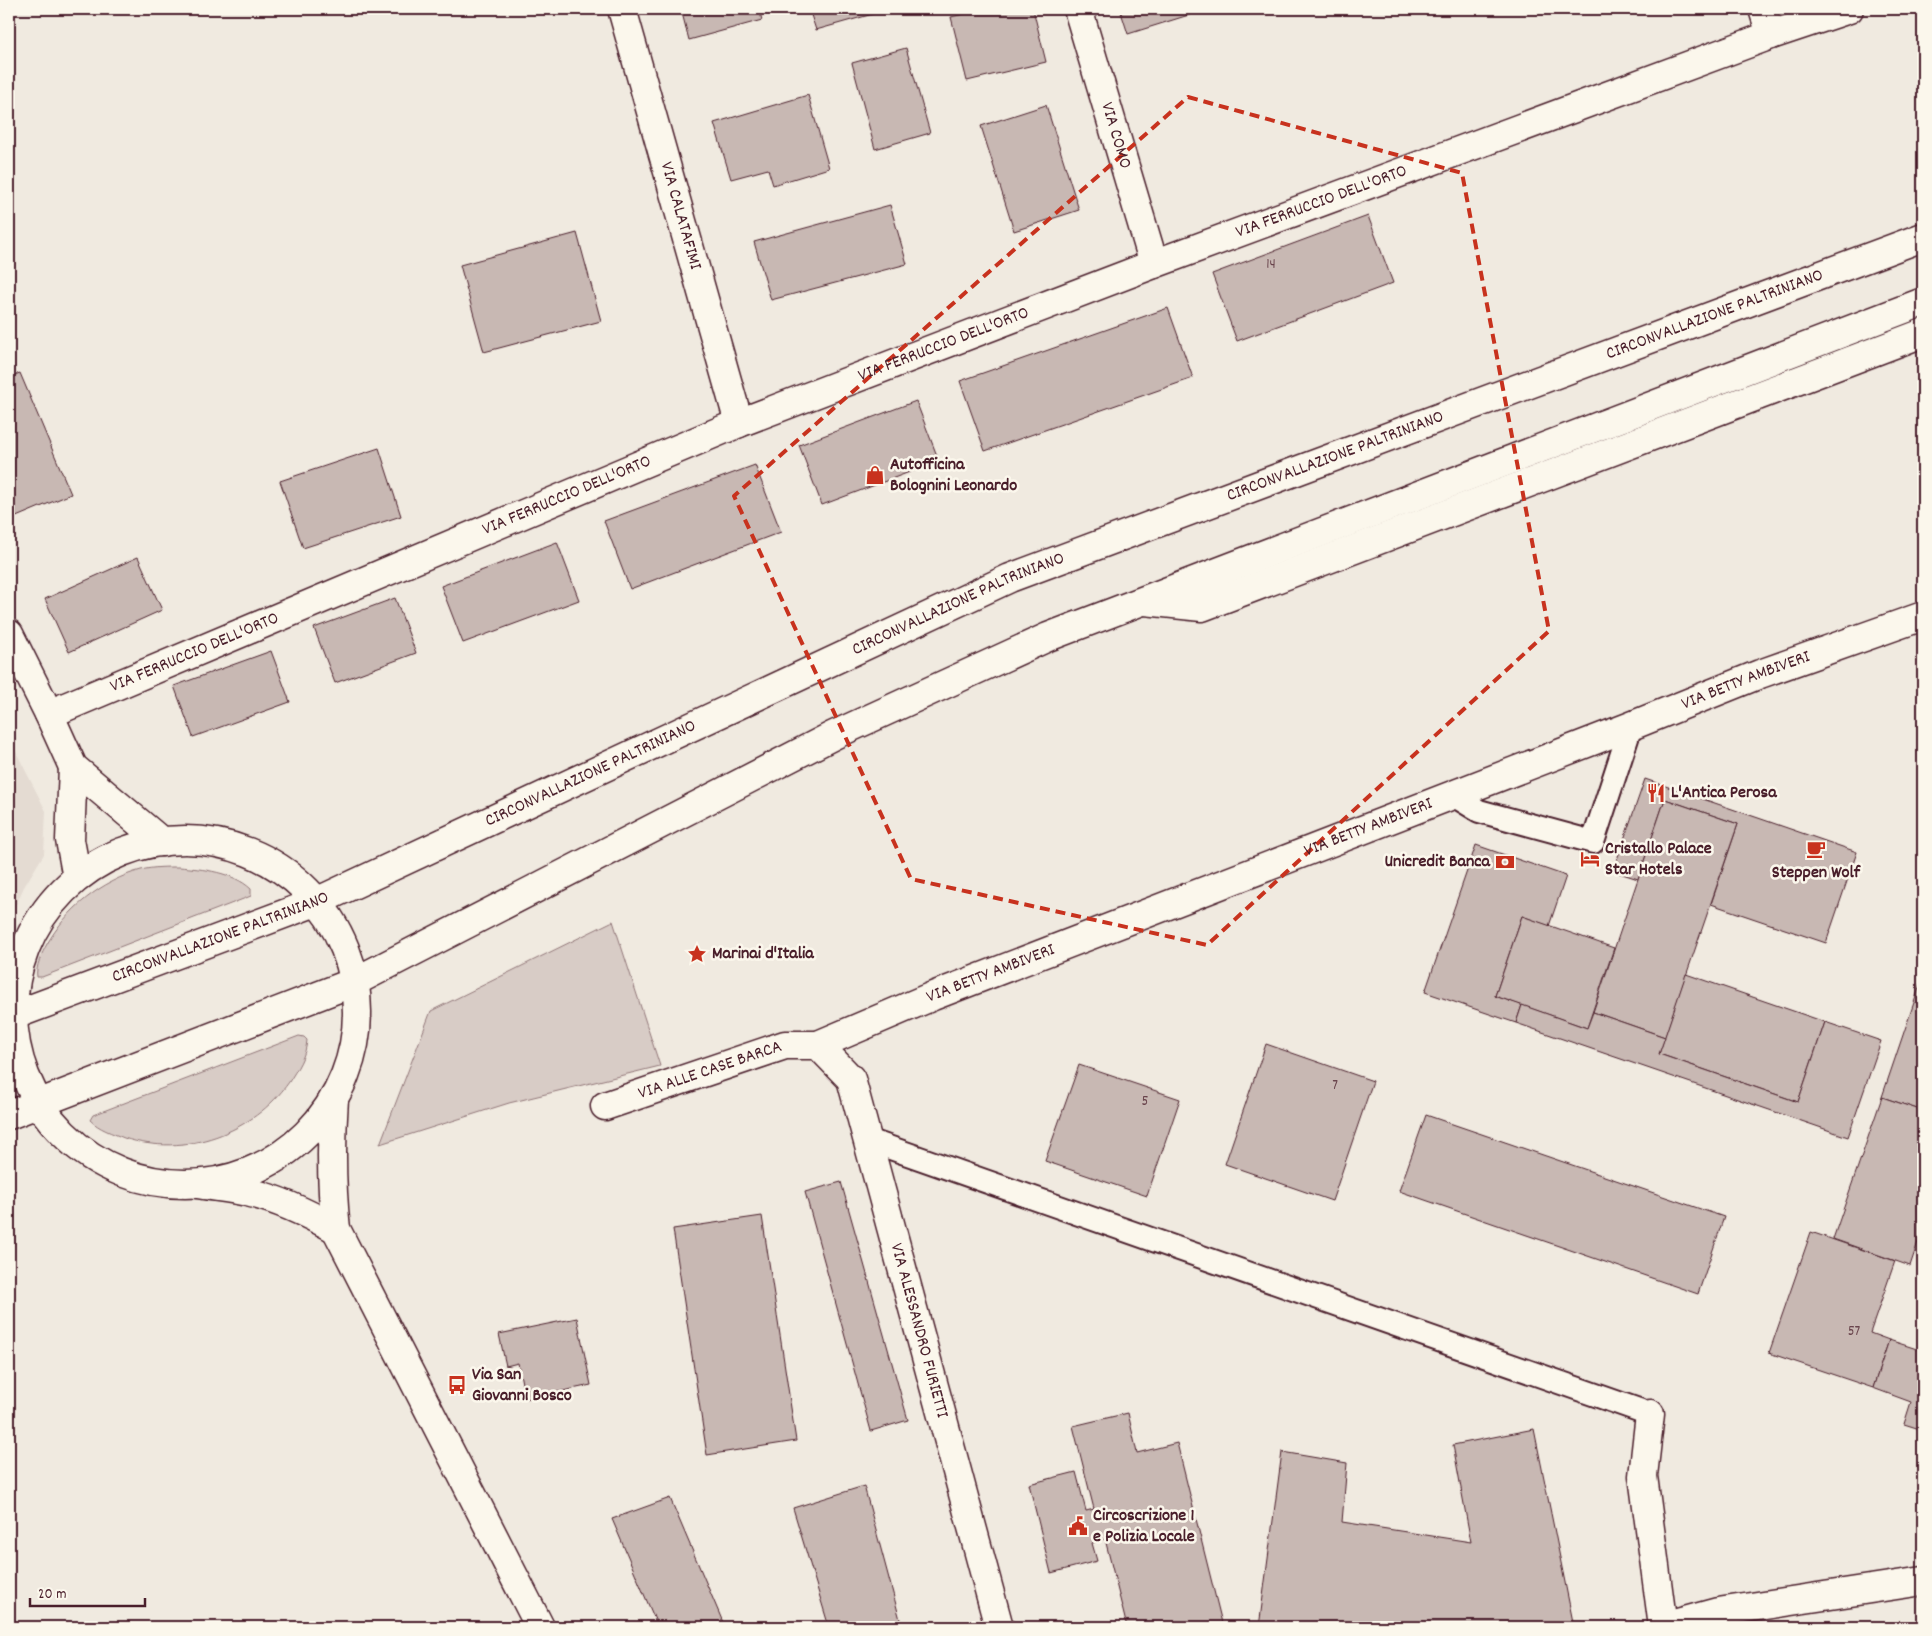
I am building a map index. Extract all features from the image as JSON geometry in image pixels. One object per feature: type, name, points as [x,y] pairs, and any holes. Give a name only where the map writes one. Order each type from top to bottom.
[{"type":"main road","name":"VIA CALATAFIMI","points":[[622,9],[739,423]]},
{"type":"main road","name":"VIA COMO","points":[[1078,9],[1154,264]]},
{"type":"main road","points":[[1763,9],[1771,35]]},
{"type":"main road","name":"VIA FERRUCCIO DELL'ORTO","points":[[49,714],[739,423],[1154,264],[1771,35],[1849,9]]},
{"type":"main road","name":"CIRCONVALLAZIONE PALTRINIANO","points":[[10,1017],[316,902],[1010,578],[1923,237]]},
{"type":"main road","points":[[9,1115],[354,982],[834,735],[1048,637],[1923,302]]},
{"type":"main road","points":[[1141,600],[1202,607],[1923,333]]},
{"type":"main road","name":"VIA BETTY AMBIVERI","points":[[818,1046],[933,996],[1631,726],[1760,674],[1923,616]]},
{"type":"main road","points":[[9,634],[73,767],[162,842]]},
{"type":"main road","points":[[73,767],[70,840],[77,878]]},
{"type":"main road","points":[[198,1184],[239,1176],[276,1158],[315,1125],[334,1098],[348,1065],[354,1046],[357,1010],[354,982],[340,939],[330,920],[316,902],[287,875],[265,861],[239,850],[201,841],[162,842],[126,850],[93,867],[77,878],[48,907],[38,921],[24,951],[16,975],[10,1017],[20,1062],[28,1084],[47,1116],[66,1136],[92,1157],[108,1166],[151,1181],[198,1184],[250,1192],[277,1200],[307,1213],[336,1229]]},
{"type":"main road","name":"VIA ALLE CASE BARCA","points":[[605,1106],[785,1045],[818,1046]]},
{"type":"main road","name":"VIA ALESSANDRO FURIETTI","points":[[818,1046],[851,1079],[999,1627]]},
{"type":"main road","points":[[334,1098],[331,1144],[332,1194],[336,1229],[540,1627]]},
{"type":"main road","points":[[1650,1414],[1643,1476],[1663,1627],[1718,1612],[1923,1581]]},
{"type":"lane","points":[[1453,795],[1480,811],[1593,842],[1631,726]]},
{"type":"lane","points":[[868,1140],[1650,1414]]},
{"type":"highlighted area","points":[[1188,97],[1462,173],[1549,631],[1207,945],[911,879],[734,496]]},
{"type":"shaded area","points":[[9,738],[46,811],[44,854],[24,887],[9,920]]},
{"type":"shaded area","points":[[179,867],[208,870],[227,875],[244,883],[251,889],[251,896],[42,977],[37,977],[41,956],[55,931],[64,919],[86,898],[112,881],[141,870]]},
{"type":"shaded area","points":[[613,921],[660,1066],[509,1103],[380,1144],[431,1011]]},
{"type":"shaded area","points":[[299,1036],[307,1040],[305,1051],[289,1082],[274,1100],[257,1115],[216,1137],[194,1143],[170,1145],[147,1143],[124,1138],[97,1126],[90,1120],[93,1115]]},
{"type":"building","points":[[681,9],[759,9],[762,20],[689,40]]},
{"type":"building","points":[[809,9],[887,9],[887,10],[816,30]]},
{"type":"building","points":[[984,9],[1033,9],[1046,62],[967,81],[951,17]]},
{"type":"building","points":[[1120,9],[1208,9],[1128,34]]},
{"type":"building","points":[[906,48],[930,133],[875,149],[852,63]]},
{"type":"building","points":[[808,95],[829,168],[773,185],[768,169],[731,179],[714,123]]},
{"type":"building","points":[[1046,105],[1079,210],[1014,231],[981,126]]},
{"type":"building","points":[[890,205],[907,264],[771,300],[754,242]]},
{"type":"building","points":[[1368,216],[1393,283],[1237,341],[1212,274]]},
{"type":"building","points":[[577,233],[601,321],[484,352],[460,265]]},
{"type":"building","points":[[1168,308],[1193,378],[985,451],[960,381]]},
{"type":"building","points":[[20,373],[71,494],[9,520],[9,377]]},
{"type":"building","points":[[916,401],[939,461],[822,505],[799,445]]},
{"type":"building","points":[[379,448],[401,516],[303,548],[280,481]]},
{"type":"building","points":[[755,465],[781,532],[630,589],[604,521]]},
{"type":"building","points":[[557,542],[579,600],[463,643],[441,586]]},
{"type":"building","points":[[138,557],[162,610],[69,652],[45,599]]},
{"type":"building","points":[[395,598],[416,653],[335,683],[314,628]]},
{"type":"building","points":[[271,651],[290,702],[193,737],[174,686]]},
{"type":"building","points":[[1645,779],[1857,852],[1826,943],[1711,904],[1738,824],[1665,799],[1638,879],[1613,871]]},
{"type":"building","points":[[1665,799],[1738,824],[1665,1037],[1593,1012]]},
{"type":"building","points":[[1476,845],[1566,876],[1549,926],[1522,916],[1495,996],[1522,1005],[1516,1023],[1425,992]]},
{"type":"building","points":[[1522,916],[1614,948],[1587,1028],[1495,996]]},
{"type":"building","points":[[1686,974],[1825,1022],[1798,1102],[1659,1054]]},
{"type":"building","points":[[1923,976],[1923,1111],[1882,1097]]},
{"type":"building","points":[[1522,1005],[1587,1028],[1593,1012],[1665,1037],[1659,1054],[1798,1102],[1825,1022],[1881,1041],[1848,1137],[1516,1023]]},
{"type":"building","points":[[1266,1044],[1373,1081],[1332,1201],[1225,1164]]},
{"type":"building","points":[[1079,1065],[1180,1099],[1147,1196],[1045,1161]]},
{"type":"building","points":[[1882,1097],[1923,1111],[1923,1227],[1910,1266],[1833,1239]]},
{"type":"building","points":[[1426,1115],[1724,1217],[1698,1294],[1399,1191]]},
{"type":"building","points":[[841,1182],[908,1420],[871,1431],[805,1192]]},
{"type":"building","points":[[762,1216],[796,1441],[707,1455],[673,1229]]},
{"type":"building","points":[[1811,1232],[1895,1261],[1870,1333],[1889,1340],[1873,1388],[1769,1353]]},
{"type":"building","points":[[577,1318],[591,1385],[525,1399],[518,1363],[506,1366],[499,1334]]},
{"type":"building","points":[[1889,1340],[1923,1351],[1923,1430],[1904,1424],[1911,1402],[1873,1388]]},
{"type":"building","points":[[1128,1413],[1137,1453],[1177,1443],[1223,1627],[1127,1627],[1105,1539],[1092,1543],[1097,1561],[1051,1573],[1029,1484],[1076,1472],[1086,1511],[1094,1509],[1073,1426]]},
{"type":"building","points":[[1534,1429],[1574,1627],[1259,1627],[1282,1452],[1347,1463],[1342,1522],[1471,1542],[1453,1445]]},
{"type":"building","points":[[864,1486],[902,1627],[829,1627],[793,1508]]},
{"type":"building","points":[[670,1498],[725,1627],[658,1627],[612,1519]]},
{"type":"place","name":"Autofficina Bolognini Leonardo","points":[[875,475]]},
{"type":"place","name":"L'Antica Perosa","points":[[1656,793]]},
{"type":"place","name":"Steppen Wolf","points":[[1816,849]]},
{"type":"place","name":"Cristallo Palace Star Hotels","points":[[1590,859]]},
{"type":"place","name":"Unicredit Banca","points":[[1505,862]]},
{"type":"place","name":"Marinai d'Italia","points":[[697,954]]},
{"type":"place","name":"Via San Giovanni Bosco","points":[[457,1385]]},
{"type":"place","name":"Circoscrizione 1 e Polizia Locale","points":[[1078,1526]]}]
